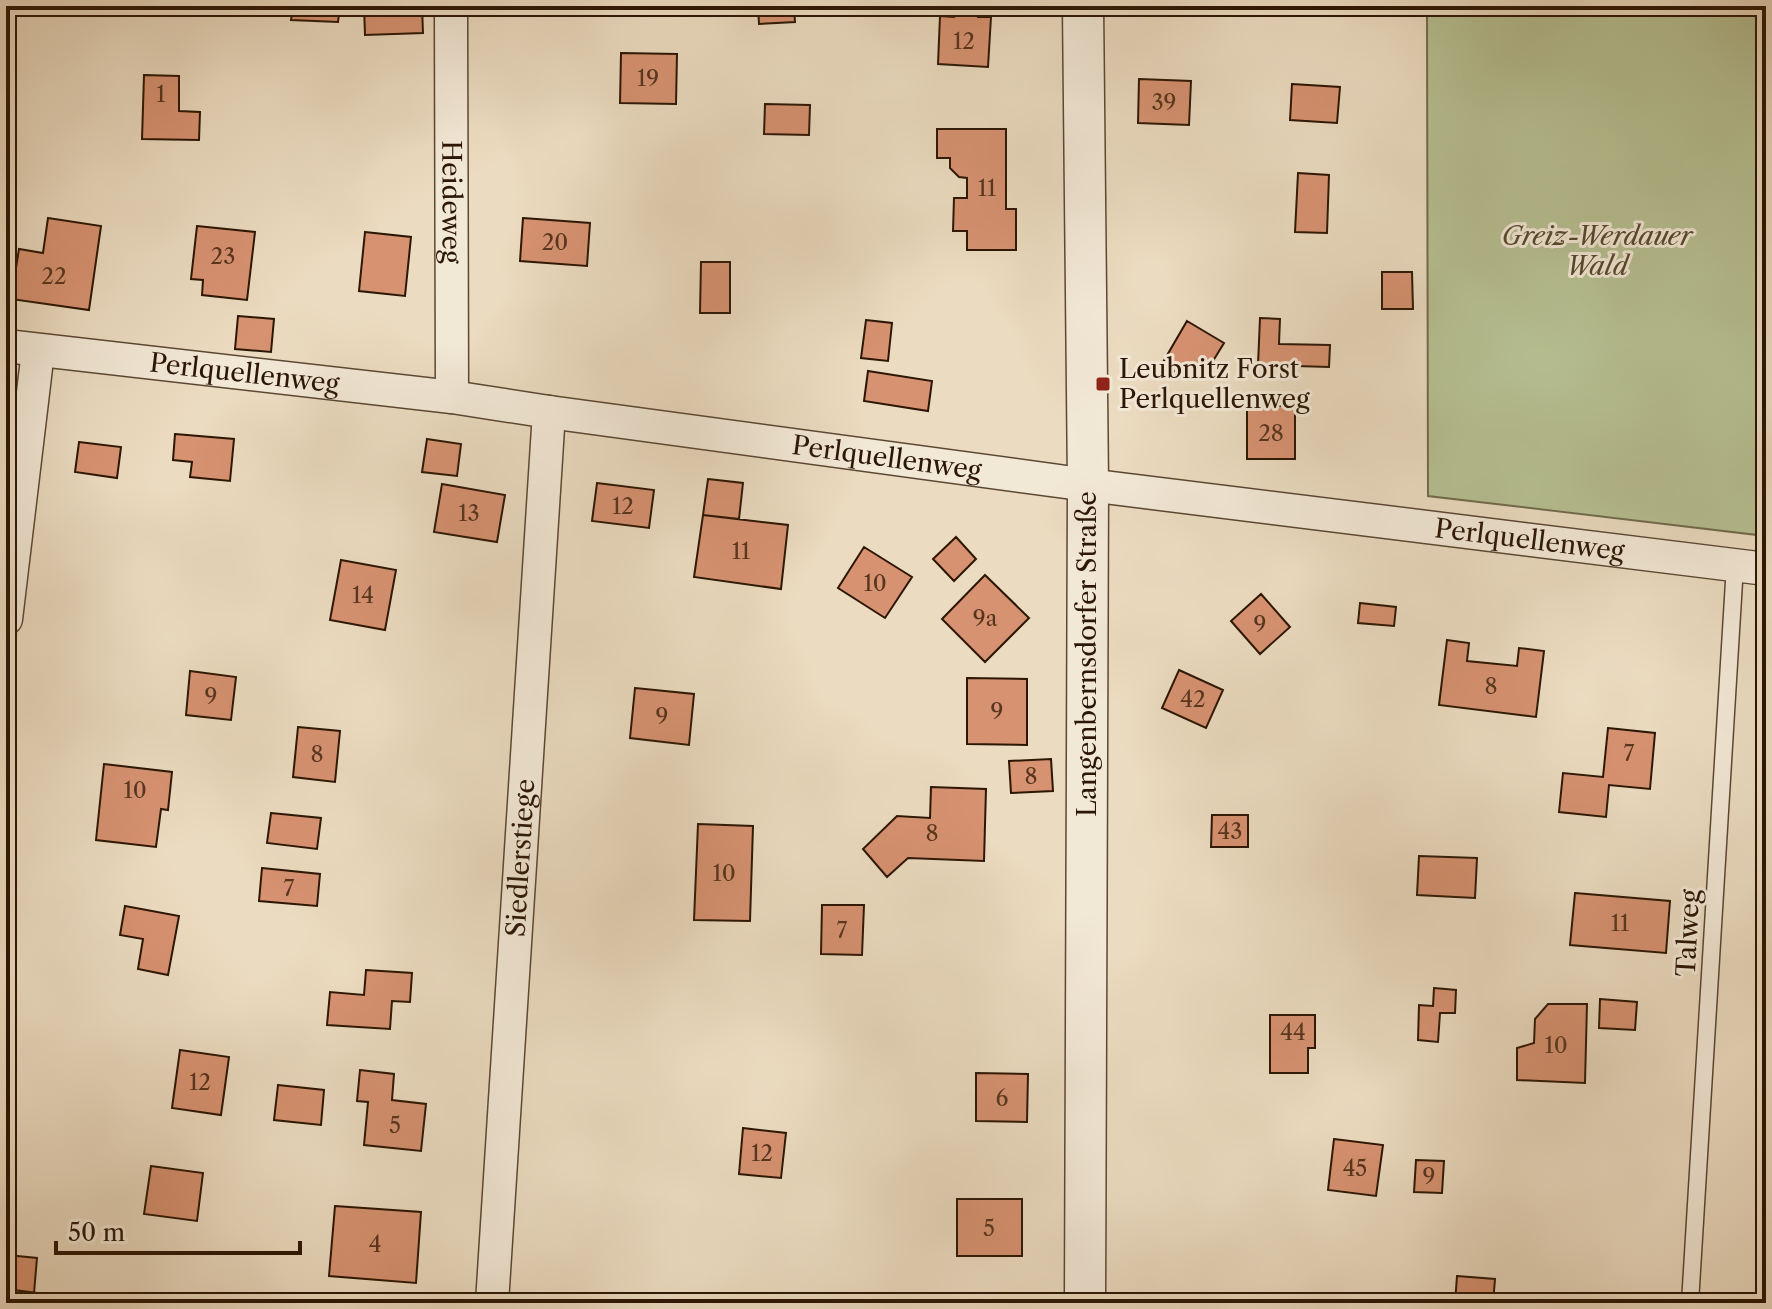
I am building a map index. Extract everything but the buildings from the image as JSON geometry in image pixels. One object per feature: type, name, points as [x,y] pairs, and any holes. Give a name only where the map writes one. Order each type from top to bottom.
[{"type":"street","name":"Heideweg","points":[[451,6],[452,397]]},
{"type":"street","name":"Langenbernsdorfer Straße","points":[[1083,6],[1088,485],[1085,1303]]},
{"type":"street","name":"Perlquellenweg","points":[[6,346],[452,397],[1088,485],[1750,567]]},
{"type":"street","points":[[6,619],[38,351]]},
{"type":"street","name":"Siedlerstiege","points":[[492,1303],[549,412]]},
{"type":"lane","name":"Talweg","points":[[1690,1303],[1750,567]]},
{"type":"green space","name":"Greiz-Werdauer Wald","points":[[1427,6],[1766,6],[1766,536],[1428,496]]},
{"type":"place","name":"Leubnitz Forst Perlquellenweg","points":[[1103,384]]}]
